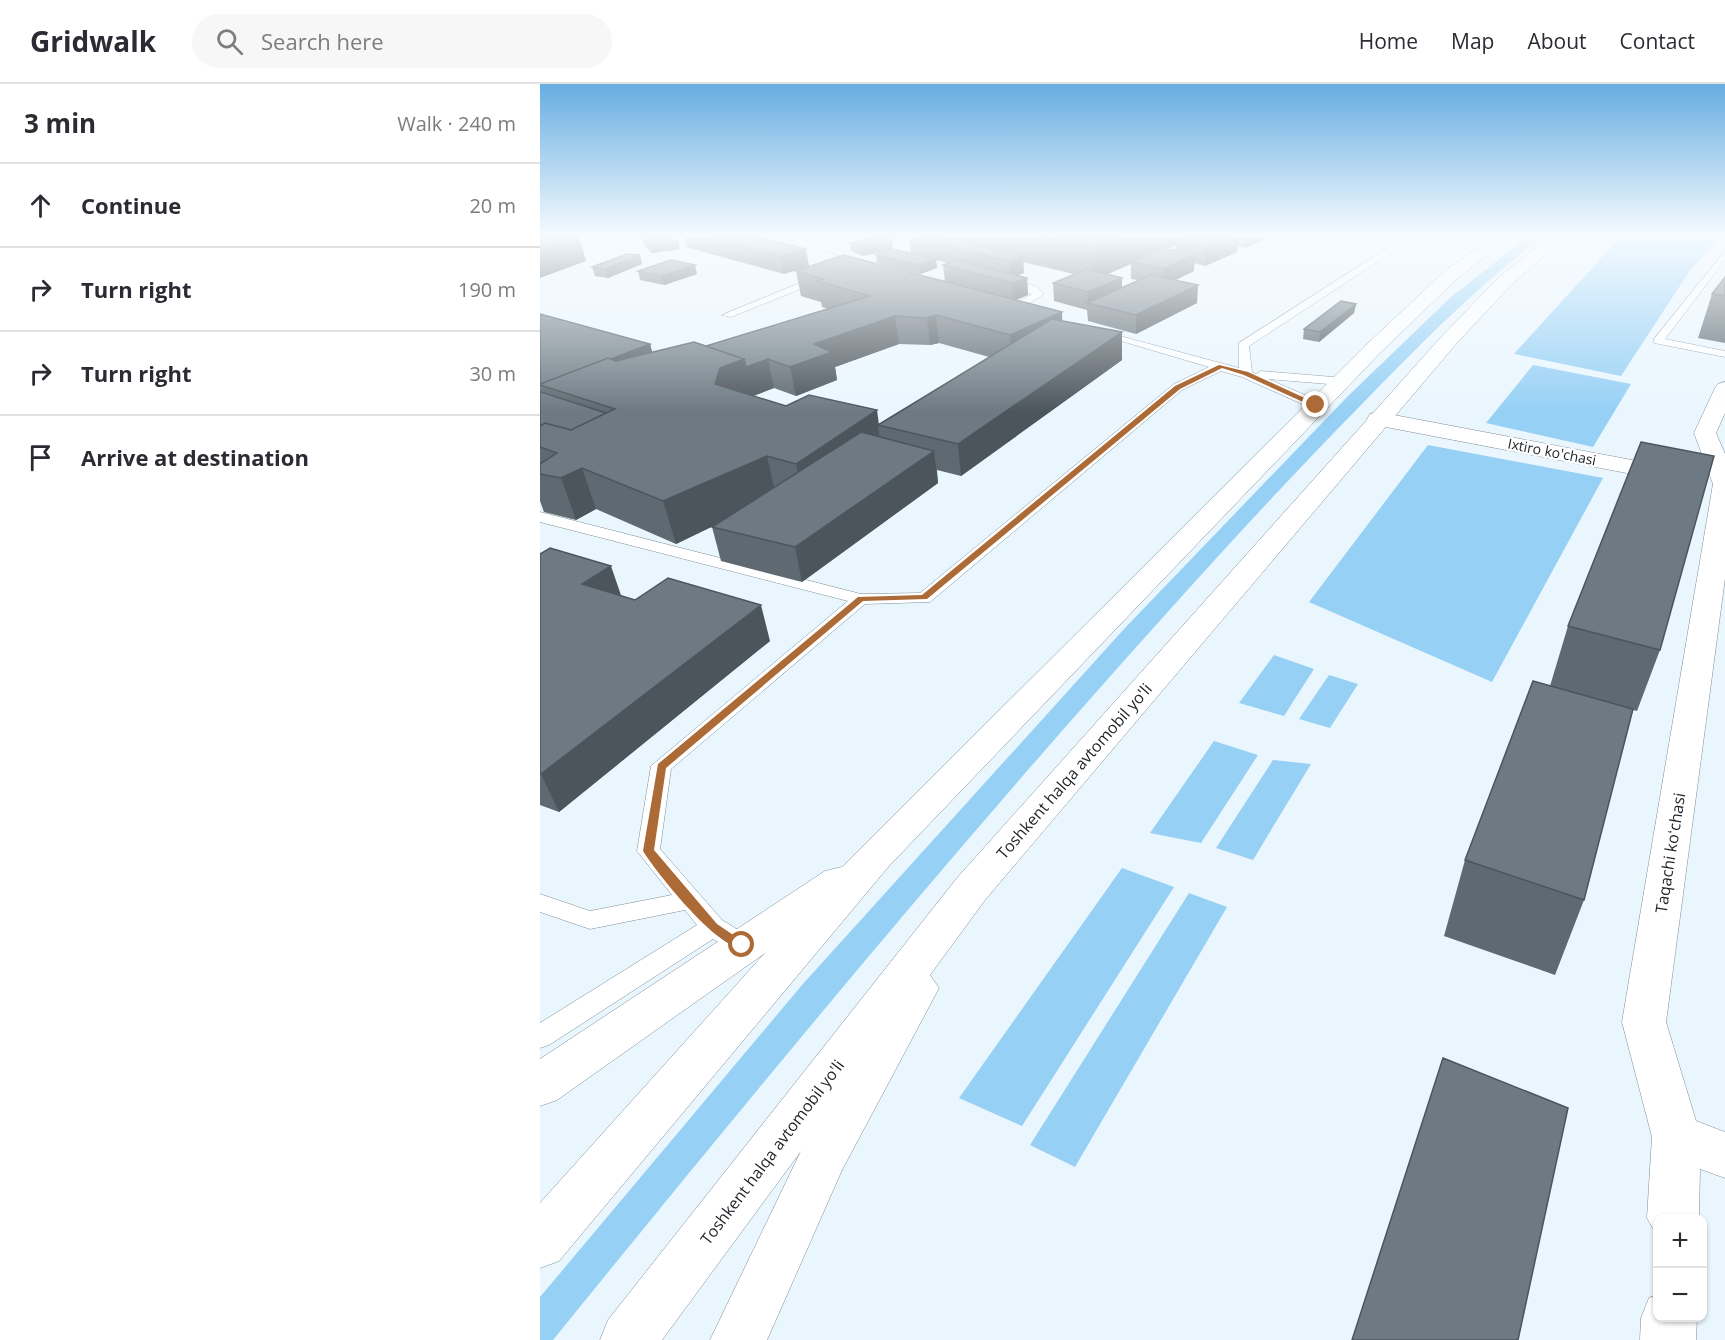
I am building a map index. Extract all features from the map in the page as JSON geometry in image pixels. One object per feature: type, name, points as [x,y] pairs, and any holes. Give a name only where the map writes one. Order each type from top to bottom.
[{"type":"main road","points":[[540,1242],[875,856],[1316,405],[1429,295]]},
{"type":"main road","name":"Toshkent halqa avtomobil yo'li","points":[[628,1340],[971,889],[1378,419],[1492,295]]},
{"type":"main road","name":"Taqachi koʻchasi","points":[[1673,1214],[1676,1137],[1644,1022],[1713,482],[1705,433],[1725,388]]},
{"type":"main road","name":"Ixtiro ko'chasi","points":[[1378,419],[1713,482]]},
{"type":"main road","points":[[540,1085],[728,936],[875,856]]},
{"type":"main road","points":[[738,1340],[825,1154],[971,889]]},
{"type":"main road","points":[[1676,1137],[1725,1155]]},
{"type":"main road","points":[[1668,1340],[1669,1322]]},
{"type":"lane","points":[[727,315],[779,295]]},
{"type":"lane","points":[[1026,311],[1009,306],[1037,295]]},
{"type":"lane","points":[[1246,374],[1243,345],[1321,295]]},
{"type":"lane","points":[[1694,295],[1658,341],[1725,354]]},
{"type":"lane","points":[[1084,327],[1246,374],[1316,405]]},
{"type":"lane","points":[[540,517],[861,599],[924,598],[1178,387],[1221,366]]},
{"type":"lane","points":[[1246,374],[1341,381]]},
{"type":"lane","points":[[540,1036],[728,936],[690,900],[648,851],[662,766],[861,599]]},
{"type":"lane","points":[[540,903],[590,920],[690,900]]},
{"type":"shaded area","points":[[1473,295],[1406,359],[1291,478],[1174,605],[936,876],[553,1340],[540,1340],[540,1297],[802,985],[1124,629],[1348,396],[1452,296]]},
{"type":"shaded area","points":[[1568,295],[1674,295],[1621,376],[1514,354]]},
{"type":"shaded area","points":[[1533,365],[1631,384],[1593,447],[1486,423]]},
{"type":"shaded area","points":[[1428,445],[1603,478],[1492,682],[1309,602]]},
{"type":"shaded area","points":[[1274,655],[1314,669],[1284,716],[1239,703]]},
{"type":"shaded area","points":[[1329,675],[1358,684],[1330,728],[1299,719]]},
{"type":"shaded area","points":[[1214,741],[1258,755],[1201,843],[1150,833]]},
{"type":"shaded area","points":[[1273,760],[1311,764],[1253,860],[1216,848]]},
{"type":"shaded area","points":[[1122,868],[1174,887],[1022,1126],[959,1098]]},
{"type":"shaded area","points":[[1189,893],[1227,907],[1075,1167],[1030,1145]]},
{"type":"building","points":[[865,295],[995,295],[1062,312],[1010,335],[936,315],[927,318],[895,316],[814,344],[832,352],[790,367],[768,359],[746,367],[744,359],[706,346],[870,296]]},
{"type":"building","points":[[1106,295],[1178,295],[1136,315],[1087,303]]},
{"type":"building","points":[[1341,301],[1356,304],[1320,332],[1304,329]]},
{"type":"building","points":[[540,314],[650,344],[540,384]]},
{"type":"building","points":[[1052,319],[1122,332],[958,444],[878,425]]},
{"type":"building","points":[[694,342],[744,359],[720,368],[715,384],[786,406],[809,395],[877,410],[796,464],[767,456],[663,501],[582,468],[561,478],[540,474],[540,464],[557,453],[540,447],[540,426],[545,423],[571,430],[615,409],[540,384],[608,358],[616,361]]},
{"type":"building","points":[[540,392],[606,413],[571,430],[545,423],[540,426]]},
{"type":"building","points":[[861,432],[934,451],[795,547],[712,527]]},
{"type":"building","points":[[1641,442],[1714,456],[1660,650],[1568,626]]},
{"type":"building","points":[[550,548],[611,566],[582,584],[635,600],[668,578],[761,605],[541,774],[540,554]]},
{"type":"building","points":[[1533,681],[1633,709],[1584,900],[1465,860]]},
{"type":"building","points":[[1443,1058],[1568,1108],[1518,1340],[1352,1340]]},
{"type":"route","points":[[742,945],[713,927],[648,851],[662,766],[861,599],[924,598],[1178,387],[1221,366],[1246,374],[1316,405]]}]
